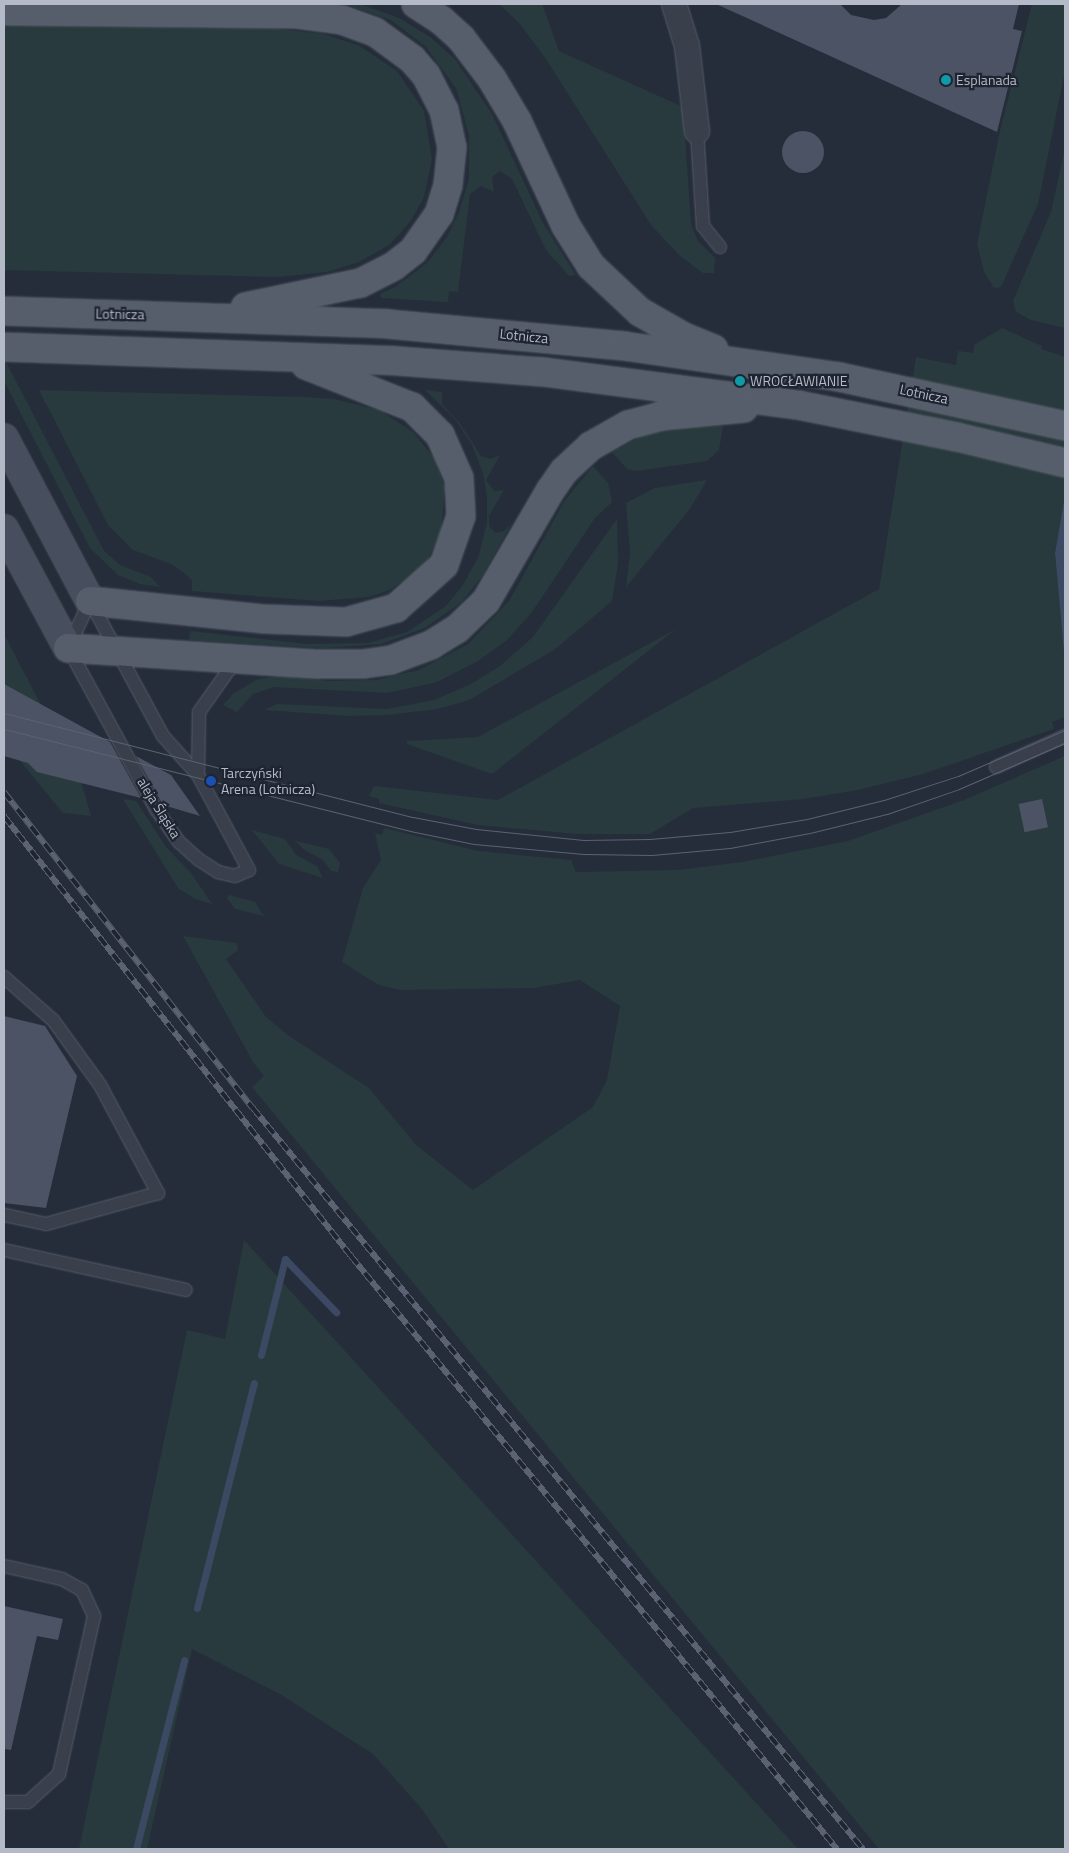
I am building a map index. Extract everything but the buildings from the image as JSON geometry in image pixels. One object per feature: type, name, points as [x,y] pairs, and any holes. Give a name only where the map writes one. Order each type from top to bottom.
[{"type":"main road","points":[[416,4],[441,20],[460,38],[492,79],[517,121],[566,226],[602,279],[640,312],[684,337],[737,359]]},
{"type":"main road","points":[[4,11],[297,14],[342,20],[375,32],[412,59],[426,75],[444,110],[452,147],[448,185],[439,214],[413,250],[394,266],[360,283],[194,316]]},
{"type":"main road","name":"Lotnicza","points":[[4,311],[194,316],[456,329],[737,359],[915,392],[1065,426]]},
{"type":"main road","points":[[11,347],[284,357],[498,368],[727,394],[798,405],[910,427],[1065,463]]},
{"type":"main road","points":[[90,601],[265,619],[346,622],[396,608],[444,565],[460,516],[459,478],[440,435],[412,407],[284,357]]},
{"type":"main road","points":[[68,648],[236,659],[363,664],[390,660],[431,645],[457,629],[486,601],[550,491],[564,471],[591,446],[628,425],[661,416],[798,405]]},
{"type":"street","points":[[674,4],[687,46],[697,131]]},
{"type":"street","name":"aleja Śląska","points":[[4,438],[90,601]]},
{"type":"street","name":"aleja Śląska","points":[[4,529],[68,648]]},
{"type":"lane","points":[[697,131],[703,226],[720,248]]},
{"type":"lane","points":[[68,648],[90,601]]},
{"type":"lane","name":"aleja Śląska","points":[[68,648],[157,810],[179,842],[218,872],[235,876],[249,870],[198,775],[163,736],[90,601]]},
{"type":"lane","points":[[198,775],[199,712],[236,659]]},
{"type":"lane","points":[[996,767],[1062,737]]},
{"type":"lane","points":[[4,977],[53,1020],[100,1085],[158,1193],[46,1224],[4,1215]]},
{"type":"lane","points":[[4,1250],[186,1290]]},
{"type":"lane","points":[[4,1566],[62,1579],[82,1590],[94,1616],[59,1774],[28,1802],[4,1802]]},
{"type":"shaded area","points":[[344,4],[360,4],[399,18],[430,37],[455,59],[492,114],[543,223],[576,275],[569,276],[546,250],[512,179],[500,171],[492,177],[494,192],[481,186],[470,194],[458,292],[449,291],[448,302],[381,298],[380,294],[395,287],[427,263],[447,237],[459,212],[469,179],[469,135],[456,88],[426,47],[391,20]]},
{"type":"shaded area","points":[[499,4],[542,4],[559,51],[683,107],[691,224],[698,241],[715,258],[714,273],[703,273],[680,256],[651,225],[546,59],[520,24]]},
{"type":"shaded area","points":[[1032,4],[1065,4],[1065,71],[1038,204],[1001,287],[994,288],[984,272],[977,244],[1000,131]]},
{"type":"shaded area","points":[[4,26],[279,29],[323,34],[358,45],[397,71],[424,111],[432,159],[424,197],[411,221],[389,245],[359,262],[327,272],[278,277],[4,270]]},
{"type":"shaded area","points":[[1065,148],[1065,328],[1031,320],[1016,312],[1013,301],[1051,212]]},
{"type":"shaded area","points":[[1002,328],[1042,346],[1041,349],[1065,357],[1065,495],[1055,553],[1065,664],[1065,717],[1052,722],[1054,729],[923,774],[858,790],[804,799],[693,808],[650,834],[578,834],[478,825],[379,803],[379,799],[369,796],[374,786],[498,800],[879,589],[916,357],[956,365],[958,351],[973,353],[974,345]]},
{"type":"shaded area","points":[[4,358],[104,551],[120,565],[151,577],[160,587],[140,584],[118,575],[90,548],[4,381]]},
{"type":"shaded area","points":[[39,390],[305,397],[334,399],[379,410],[413,432],[435,459],[445,488],[441,532],[428,559],[415,573],[390,590],[368,597],[319,601],[192,591],[192,580],[183,572],[171,564],[133,550],[108,525]]},
{"type":"shaded area","points":[[425,390],[442,392],[442,404],[459,422],[481,456],[491,459],[500,455],[486,480],[494,491],[504,490],[489,516],[489,526],[496,533],[504,531],[511,524],[483,575],[462,602],[425,628],[381,644],[323,648],[189,640],[190,631],[307,644],[368,643],[407,632],[446,606],[463,585],[479,555],[487,522],[487,496],[483,473],[472,445],[455,419]]},
{"type":"shaded area","points":[[723,426],[719,450],[707,461],[636,471],[627,469],[612,452],[646,434],[681,427]]},
{"type":"shaded area","points":[[593,466],[608,483],[612,502],[595,518],[532,612],[507,640],[478,661],[437,682],[387,693],[274,687],[253,694],[237,712],[223,705],[234,693],[258,679],[280,676],[330,681],[376,680],[419,670],[468,644],[509,601],[565,500]]},
{"type":"shaded area","points":[[707,480],[689,510],[626,587],[630,553],[626,503],[655,488]]},
{"type":"shaded area","points":[[617,519],[618,563],[612,601],[554,650],[469,700],[438,709],[388,715],[348,716],[264,710],[277,704],[387,709],[434,700],[471,684],[500,666],[533,637]]},
{"type":"shaded area","points":[[676,629],[492,774],[407,744],[407,741],[478,737]]},
{"type":"shaded area","points":[[4,634],[81,782],[91,816],[63,813],[20,761],[4,753]]},
{"type":"shaded area","points":[[1065,756],[1065,1849],[879,1849],[252,1087],[264,1076],[253,1062],[183,936],[237,943],[238,950],[226,959],[266,1017],[289,1036],[369,1088],[416,1145],[473,1190],[593,1107],[607,1080],[620,1006],[580,980],[534,988],[401,990],[379,985],[342,962],[363,888],[381,860],[375,833],[382,835],[384,828],[478,851],[571,860],[576,872],[678,870],[742,862],[848,841],[964,800]]},
{"type":"shaded area","points":[[123,799],[136,801],[166,847],[191,873],[212,904],[195,899],[178,888]]},
{"type":"shaded area","points":[[252,830],[285,839],[296,855],[317,866],[323,878],[279,864]]},
{"type":"shaded area","points":[[296,841],[329,849],[340,863],[338,872],[331,871],[323,860],[303,849]]},
{"type":"shaded area","points":[[229,895],[255,902],[264,916],[235,909],[227,898]]},
{"type":"shaded area","points":[[244,1240],[798,1849],[449,1849],[422,1809],[373,1754],[280,1694],[192,1649],[147,1849],[79,1849],[187,1330],[225,1339]]},
{"type":"water","points":[[1065,495],[1065,664],[1055,553]]},
{"type":"waterway","points":[[261,1355],[285,1259],[336,1312]]},
{"type":"waterway","points":[[197,1608],[254,1383]]},
{"type":"waterway","points":[[136,1849],[184,1660]]},
{"type":"tram line","points":[[4,713],[413,817],[476,829],[583,840],[650,839],[730,832],[807,819],[884,800],[958,776],[1065,730]]},
{"type":"tram line","points":[[4,729],[410,831],[474,844],[584,854],[652,855],[730,848],[810,833],[887,814],[959,789],[1065,743]]},
{"type":"railway","points":[[4,792],[253,1108],[863,1849]]},
{"type":"railway","points":[[4,816],[351,1256],[837,1849]]},
{"type":"place","name":"Esplanada","points":[[946,80]]},
{"type":"place","name":"WROCŁAWIANIE","points":[[740,381]]},
{"type":"place","name":"Tarczyński Arena (Lotnicza)","points":[[211,781]]}]
